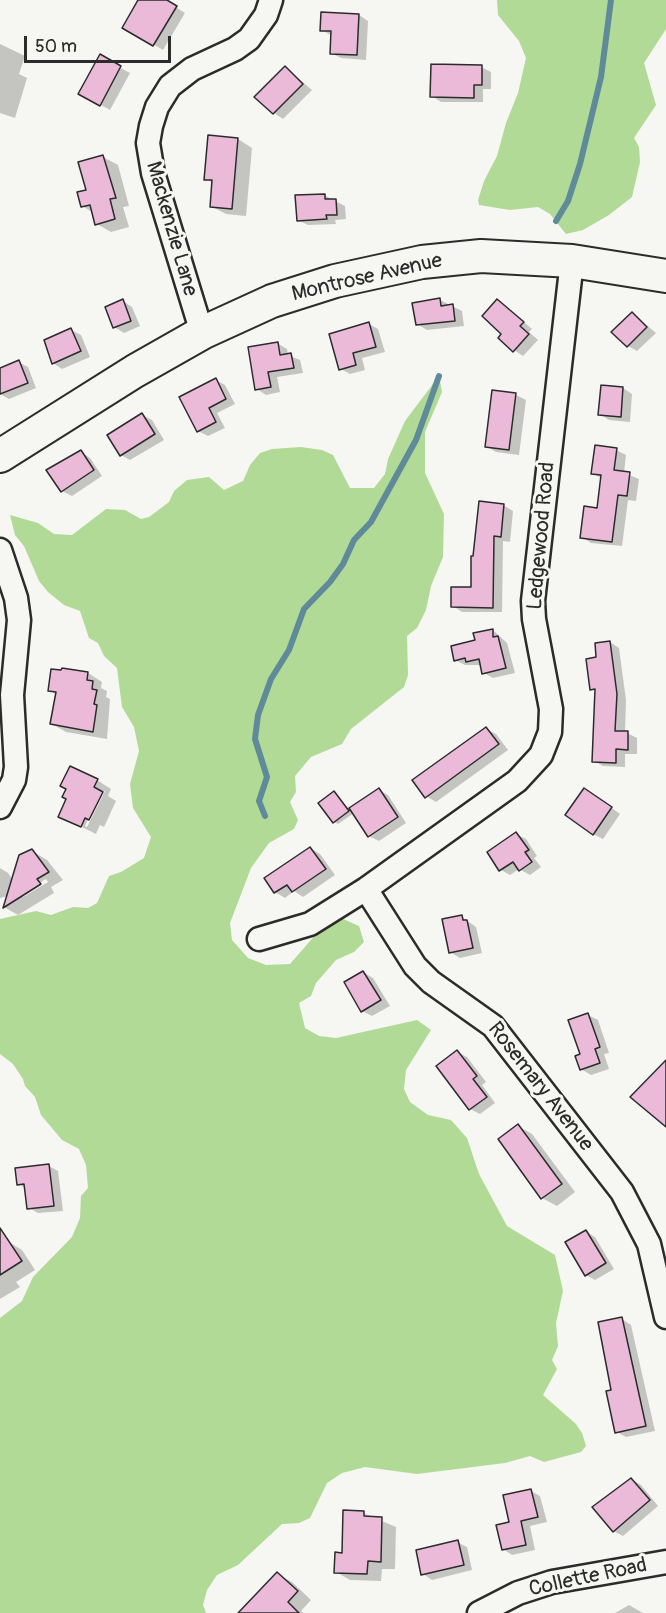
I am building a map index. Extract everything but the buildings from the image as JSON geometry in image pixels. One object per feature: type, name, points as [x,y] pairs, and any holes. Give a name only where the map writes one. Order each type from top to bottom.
[{"type":"main road","name":"Montrose Avenue","points":[[0,456],[135,371],[202,333],[292,294],[335,281],[416,263],[481,256],[572,261],[666,276]]},
{"type":"street","name":"Mackenzie Lane","points":[[202,333],[153,173],[148,143],[150,126],[157,107],[170,86],[192,69],[235,49],[249,39],[266,15],[270,0]]},
{"type":"street","name":"Ledgewood Road","points":[[258,939],[310,924],[366,890],[517,781],[534,765],[546,744],[551,709],[533,601],[572,261]]},
{"type":"street","points":[[0,550],[16,598],[19,620],[12,695],[16,767],[14,780],[0,807]]},
{"type":"street","name":"Rosemary Avenue","points":[[366,890],[415,966],[431,982],[493,1026],[622,1192],[649,1244],[666,1317]]},
{"type":"street","name":"Collette Road","points":[[479,1613],[519,1593],[552,1582],[666,1562]]},
{"type":"green space","points":[[497,0],[666,0],[666,29],[644,63],[656,105],[634,138],[639,147],[640,162],[632,197],[609,215],[583,230],[566,234],[550,214],[538,207],[510,210],[479,205],[478,200],[484,181],[497,156],[506,123],[518,93],[526,58],[519,41],[498,15]]},
{"type":"green space","points":[[439,376],[442,392],[425,432],[425,473],[444,514],[443,557],[431,586],[426,610],[417,628],[407,636],[408,675],[404,687],[351,729],[342,744],[311,757],[295,776],[296,792],[290,802],[298,820],[294,829],[269,843],[251,868],[230,923],[232,940],[248,958],[266,965],[290,964],[317,933],[343,919],[359,926],[364,942],[354,952],[336,960],[316,983],[311,996],[299,1003],[305,1028],[319,1036],[336,1038],[417,1020],[431,1030],[406,1070],[404,1089],[410,1102],[428,1115],[451,1120],[467,1138],[479,1174],[507,1226],[555,1255],[563,1291],[556,1323],[558,1346],[552,1360],[557,1369],[543,1395],[576,1424],[586,1446],[581,1452],[544,1462],[530,1456],[505,1463],[417,1474],[365,1467],[342,1473],[327,1483],[310,1518],[299,1523],[282,1524],[238,1565],[217,1575],[207,1590],[203,1605],[206,1613],[0,1613],[0,1318],[22,1301],[33,1277],[72,1237],[80,1218],[81,1196],[88,1188],[86,1165],[79,1149],[62,1140],[41,1115],[35,1097],[25,1086],[13,1064],[0,1054],[0,919],[36,911],[51,915],[73,907],[88,908],[97,903],[109,876],[121,872],[144,858],[151,837],[133,808],[130,784],[139,751],[134,727],[122,707],[117,668],[104,656],[98,643],[89,638],[80,611],[64,605],[39,581],[24,546],[15,535],[10,515],[38,523],[54,534],[72,535],[106,509],[125,510],[141,519],[149,517],[169,502],[174,491],[187,480],[209,477],[224,490],[243,481],[250,465],[260,453],[272,449],[301,447],[322,450],[333,455],[350,488],[374,488],[385,474],[388,459],[405,421]]},
{"type":"waterway","points":[[556,221],[568,201],[580,164],[601,77],[611,0]]},
{"type":"waterway","points":[[265,816],[259,801],[267,777],[255,739],[258,715],[271,679],[289,650],[304,609],[330,582],[343,564],[354,540],[371,522],[416,440],[439,376]]}]
